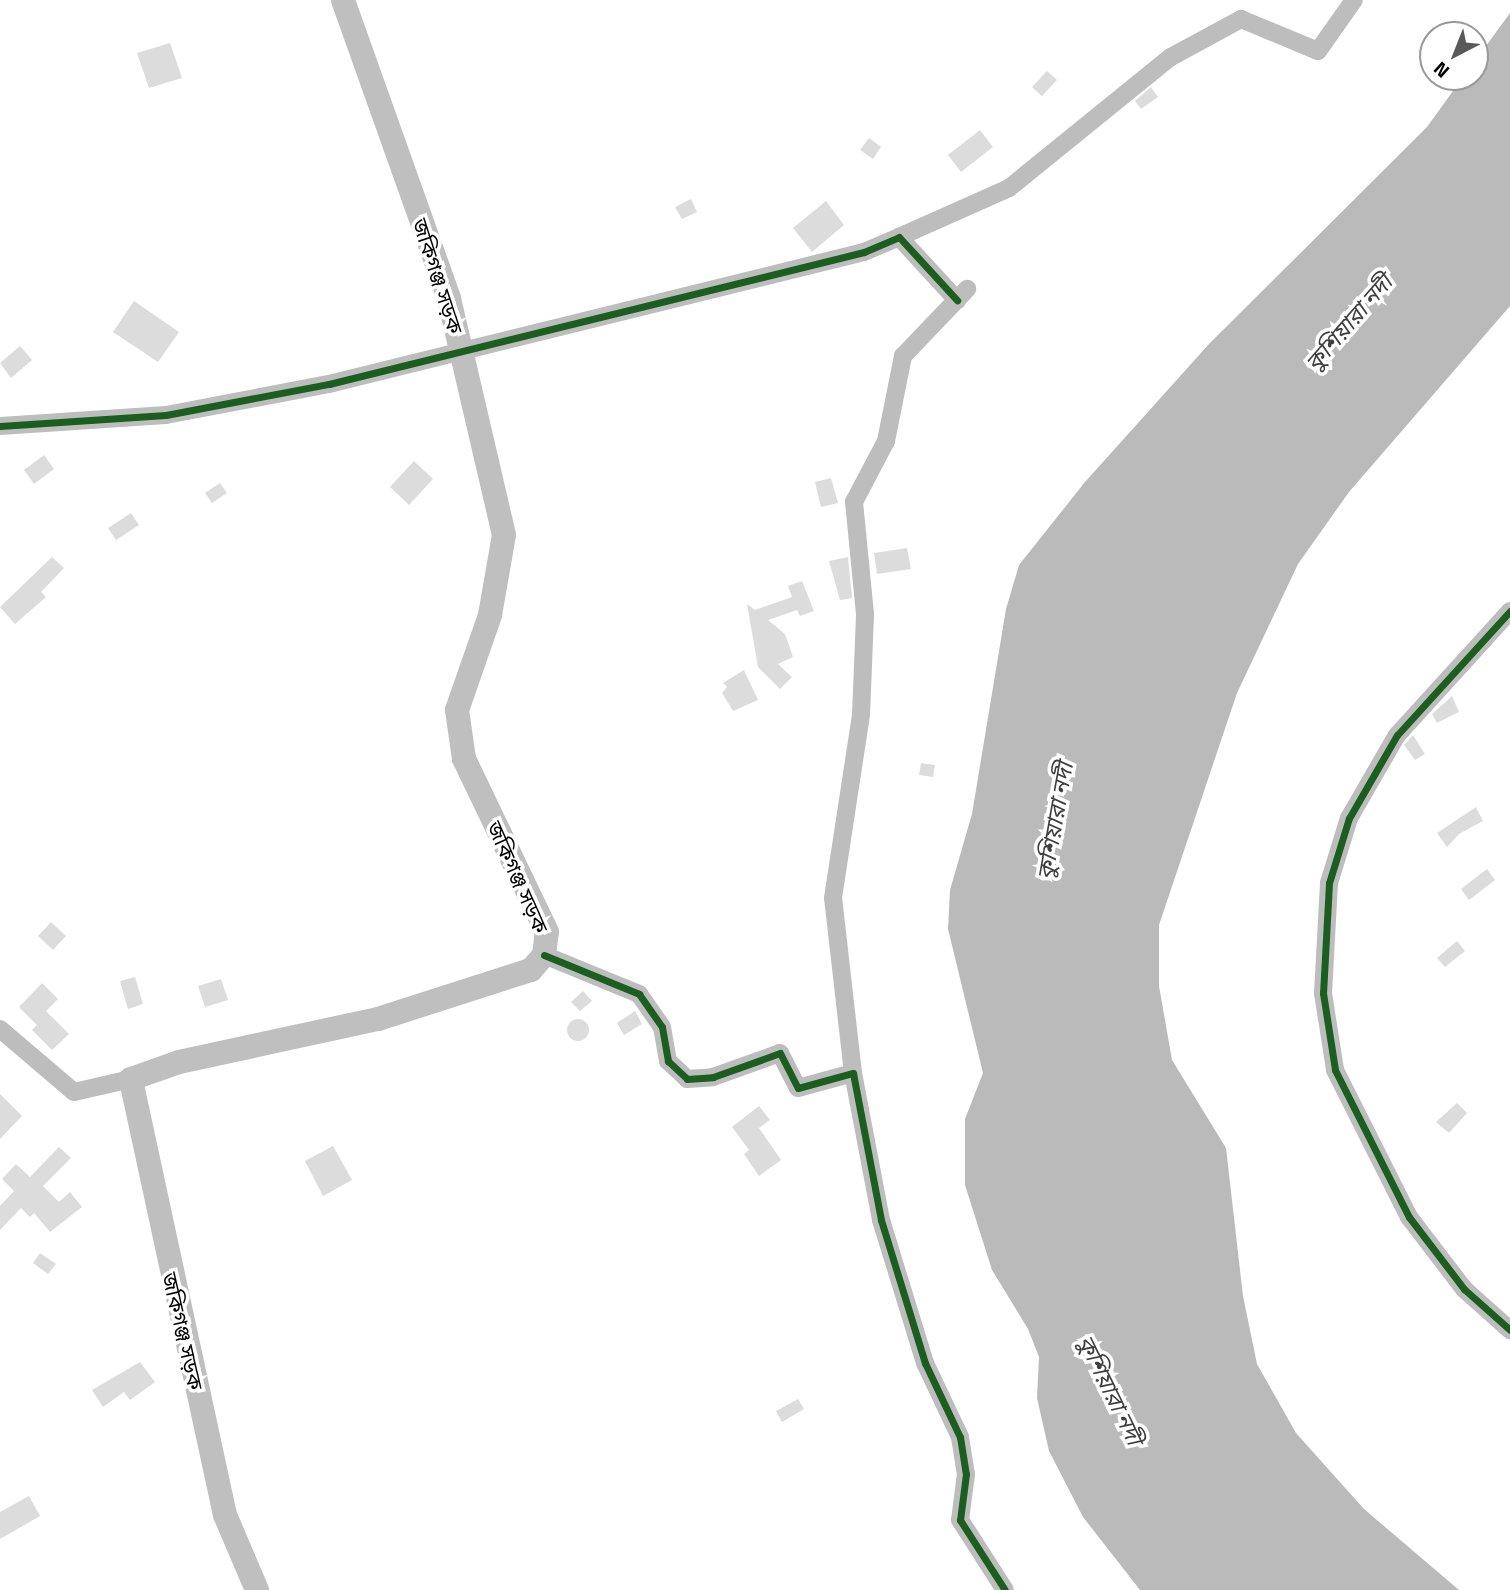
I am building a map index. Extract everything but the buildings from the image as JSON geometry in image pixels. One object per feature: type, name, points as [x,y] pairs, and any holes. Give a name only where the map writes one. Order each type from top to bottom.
[{"type":"main road","name":"জকিগঞ্জ সড়ক","points":[[257,1590],[225,1515],[131,1079],[179,1062],[378,1018],[531,970],[544,955],[547,932],[464,759],[457,710],[490,615],[504,535],[449,298],[343,0]]},
{"type":"street","points":[[0,426],[166,415],[462,352],[864,252],[1009,188],[1171,57],[1241,19],[1318,51],[1354,0]]},
{"type":"street","points":[[899,237],[962,295],[903,356],[886,440],[854,502],[865,614],[861,715],[833,898],[853,1073],[885,1233],[925,1363],[960,1437],[966,1474],[960,1520],[1005,1590]]},
{"type":"street","points":[[1510,611],[1397,735],[1349,818],[1329,883],[1323,993],[1335,1070],[1409,1217],[1464,1289],[1510,1330]]},
{"type":"street","points":[[544,955],[639,994],[662,1027],[668,1061],[687,1079],[713,1077],[780,1053],[798,1087],[853,1073]]},
{"type":"street","points":[[0,1029],[74,1092],[131,1079]]},
{"type":"water","name":"কুশিয়ারা নদী","points":[[1510,13],[1510,306],[1349,492],[1298,564],[1237,693],[1159,925],[1159,986],[1172,1060],[1226,1148],[1243,1296],[1257,1364],[1296,1433],[1364,1509],[1459,1590],[1140,1590],[1083,1517],[1049,1451],[1037,1398],[1039,1357],[1028,1329],[992,1270],[965,1185],[965,1119],[983,1073],[948,929],[950,890],[972,814],[1006,609],[1019,565],[1085,482],[1209,344],[1427,127],[1453,91],[1489,91],[1489,42]]},
{"type":"cycle path","points":[[0,426],[166,415],[329,384],[864,252],[899,237],[957,300]]},
{"type":"cycle path","points":[[1510,611],[1397,735],[1349,818],[1329,883],[1323,993],[1335,1070],[1409,1217],[1464,1289],[1510,1330]]},
{"type":"cycle path","points":[[544,955],[639,994],[662,1027],[668,1061],[687,1079],[713,1077],[780,1053],[798,1088],[853,1073],[881,1220],[925,1363],[960,1437],[966,1474],[960,1520],[1005,1590]]}]
